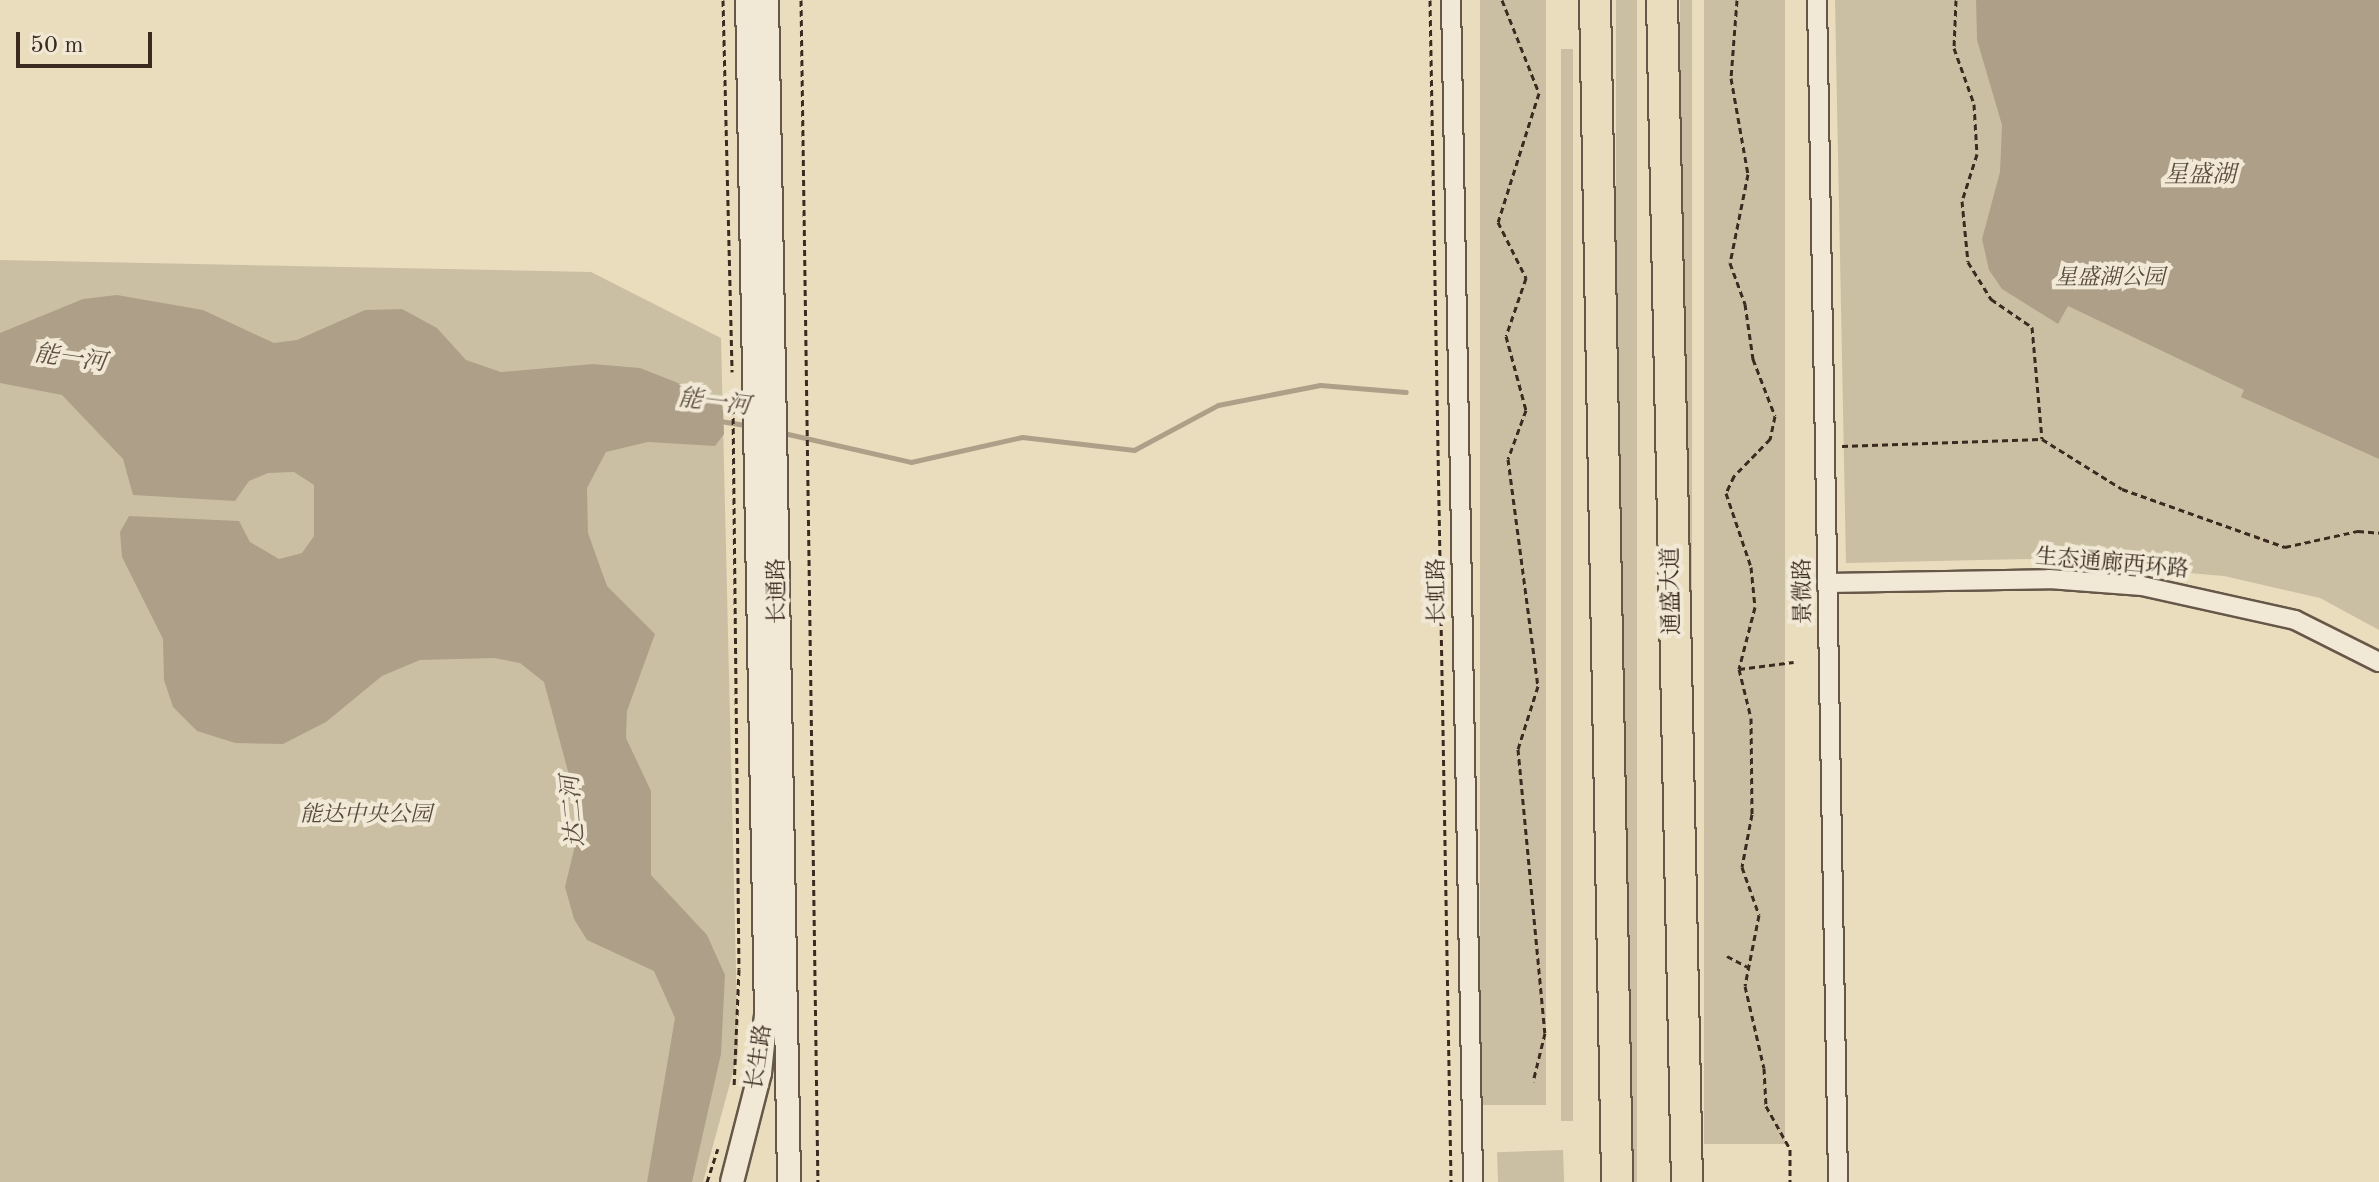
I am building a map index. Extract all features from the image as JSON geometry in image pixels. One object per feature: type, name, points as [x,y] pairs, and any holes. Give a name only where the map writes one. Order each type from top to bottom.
[{"type":"main road","points":[[1595,0],[1617,1182]]},
{"type":"main road","name":"通盛大道","points":[[1662,0],[1687,1182]]},
{"type":"street","name":"长通路","points":[[747,0],[765,928]]},
{"type":"street","name":"长通路","points":[[767,0],[789,1182]]},
{"type":"street","name":"长虹路","points":[[1451,0],[1473,1182]]},
{"type":"street","name":"景微路","points":[[1817,0],[1838,1182]]},
{"type":"street","name":"生态通廊西环路","points":[[1828,583],[2049,579],[2142,586],[2295,620],[2379,662]]},
{"type":"street","name":"长生路","points":[[732,1182],[760,1073],[765,928]]},
{"type":"path","points":[[723,0],[732,380]]},
{"type":"path","points":[[801,0],[818,1182]]},
{"type":"path","points":[[1430,0],[1451,1182]]},
{"type":"path","points":[[1502,0],[1539,93],[1498,222],[1526,278],[1506,336],[1526,410],[1508,459],[1538,686],[1518,749],[1545,1033],[1533,1082]]},
{"type":"path","points":[[1737,0],[1731,78],[1748,174],[1730,263],[1745,304],[1753,359],[1775,416],[1770,439],[1734,476],[1726,493],[1751,567],[1755,607],[1739,669],[1751,718],[1752,814],[1742,867],[1759,915],[1745,986],[1764,1068],[1766,1106],[1790,1149],[1790,1182]]},
{"type":"path","points":[[1956,0],[1954,48],[1974,104],[1977,154],[1962,201],[1968,262],[1991,299],[2032,327],[2042,439]]},
{"type":"path","points":[[733,396],[739,1016],[733,1091]]},
{"type":"path","points":[[1840,446],[2042,439],[2122,489],[2285,547],[2358,531],[2379,533]]},
{"type":"path","points":[[1739,669],[1794,662]]},
{"type":"path","points":[[1727,956],[1748,967]]},
{"type":"path","points":[[707,1182],[720,1145]]},
{"type":"green space","points":[[1480,0],[1546,0],[1546,1105],[1480,1105]]},
{"type":"green space","points":[[1616,0],[1637,0],[1637,1182],[1616,1182]]},
{"type":"green space","points":[[1680,0],[1692,0],[1692,1144],[1680,1144]]},
{"type":"green space","points":[[1704,0],[1785,0],[1785,1144],[1704,1144]]},
{"type":"green space","name":"星盛湖公园","points":[[1835,0],[2379,0],[2379,630],[2320,598],[2224,576],[2027,559],[1846,563]]},
{"type":"green space","points":[[1561,49],[1573,49],[1573,1121],[1561,1121]]},
{"type":"green space","name":"能达中央公园","points":[[0,260],[591,272],[721,338],[738,1054],[703,1182],[0,1182]]},
{"type":"green space","points":[[1563,1150],[1564,1182],[1498,1182],[1497,1152]]},
{"type":"water","name":"星盛湖","points":[[1976,0],[2379,0],[2379,459],[2241,397],[2244,390],[2068,306],[2058,324],[2002,289],[1989,270],[1982,239],[2000,172],[2002,125],[1977,40]]},
{"type":"water","points":[[117,295],[203,310],[274,343],[297,340],[365,310],[402,309],[437,328],[466,360],[501,372],[593,364],[640,368],[716,398],[723,408],[724,434],[715,446],[648,442],[606,452],[587,488],[588,533],[607,586],[655,634],[627,711],[626,738],[651,791],[651,875],[707,935],[725,975],[721,1054],[692,1182],[647,1182],[675,1018],[654,971],[587,940],[574,919],[565,887],[581,820],[544,682],[520,663],[494,658],[420,660],[382,676],[326,722],[283,744],[235,743],[197,731],[173,707],[164,680],[163,639],[122,557],[120,532],[129,516],[239,521],[250,542],[279,559],[302,553],[314,536],[314,485],[294,472],[268,473],[249,481],[235,501],[133,495],[123,459],[62,395],[0,383],[0,333],[83,299]]},
{"type":"waterway","name":"能一河","points":[[779,432],[911,462],[1022,437],[1134,450],[1218,405],[1320,385],[1406,392]]},
{"type":"waterway","name":"能一河","points":[[720,421],[750,426]]},
{"type":"water label","name":"达二河","points":[[575,811]]}]
